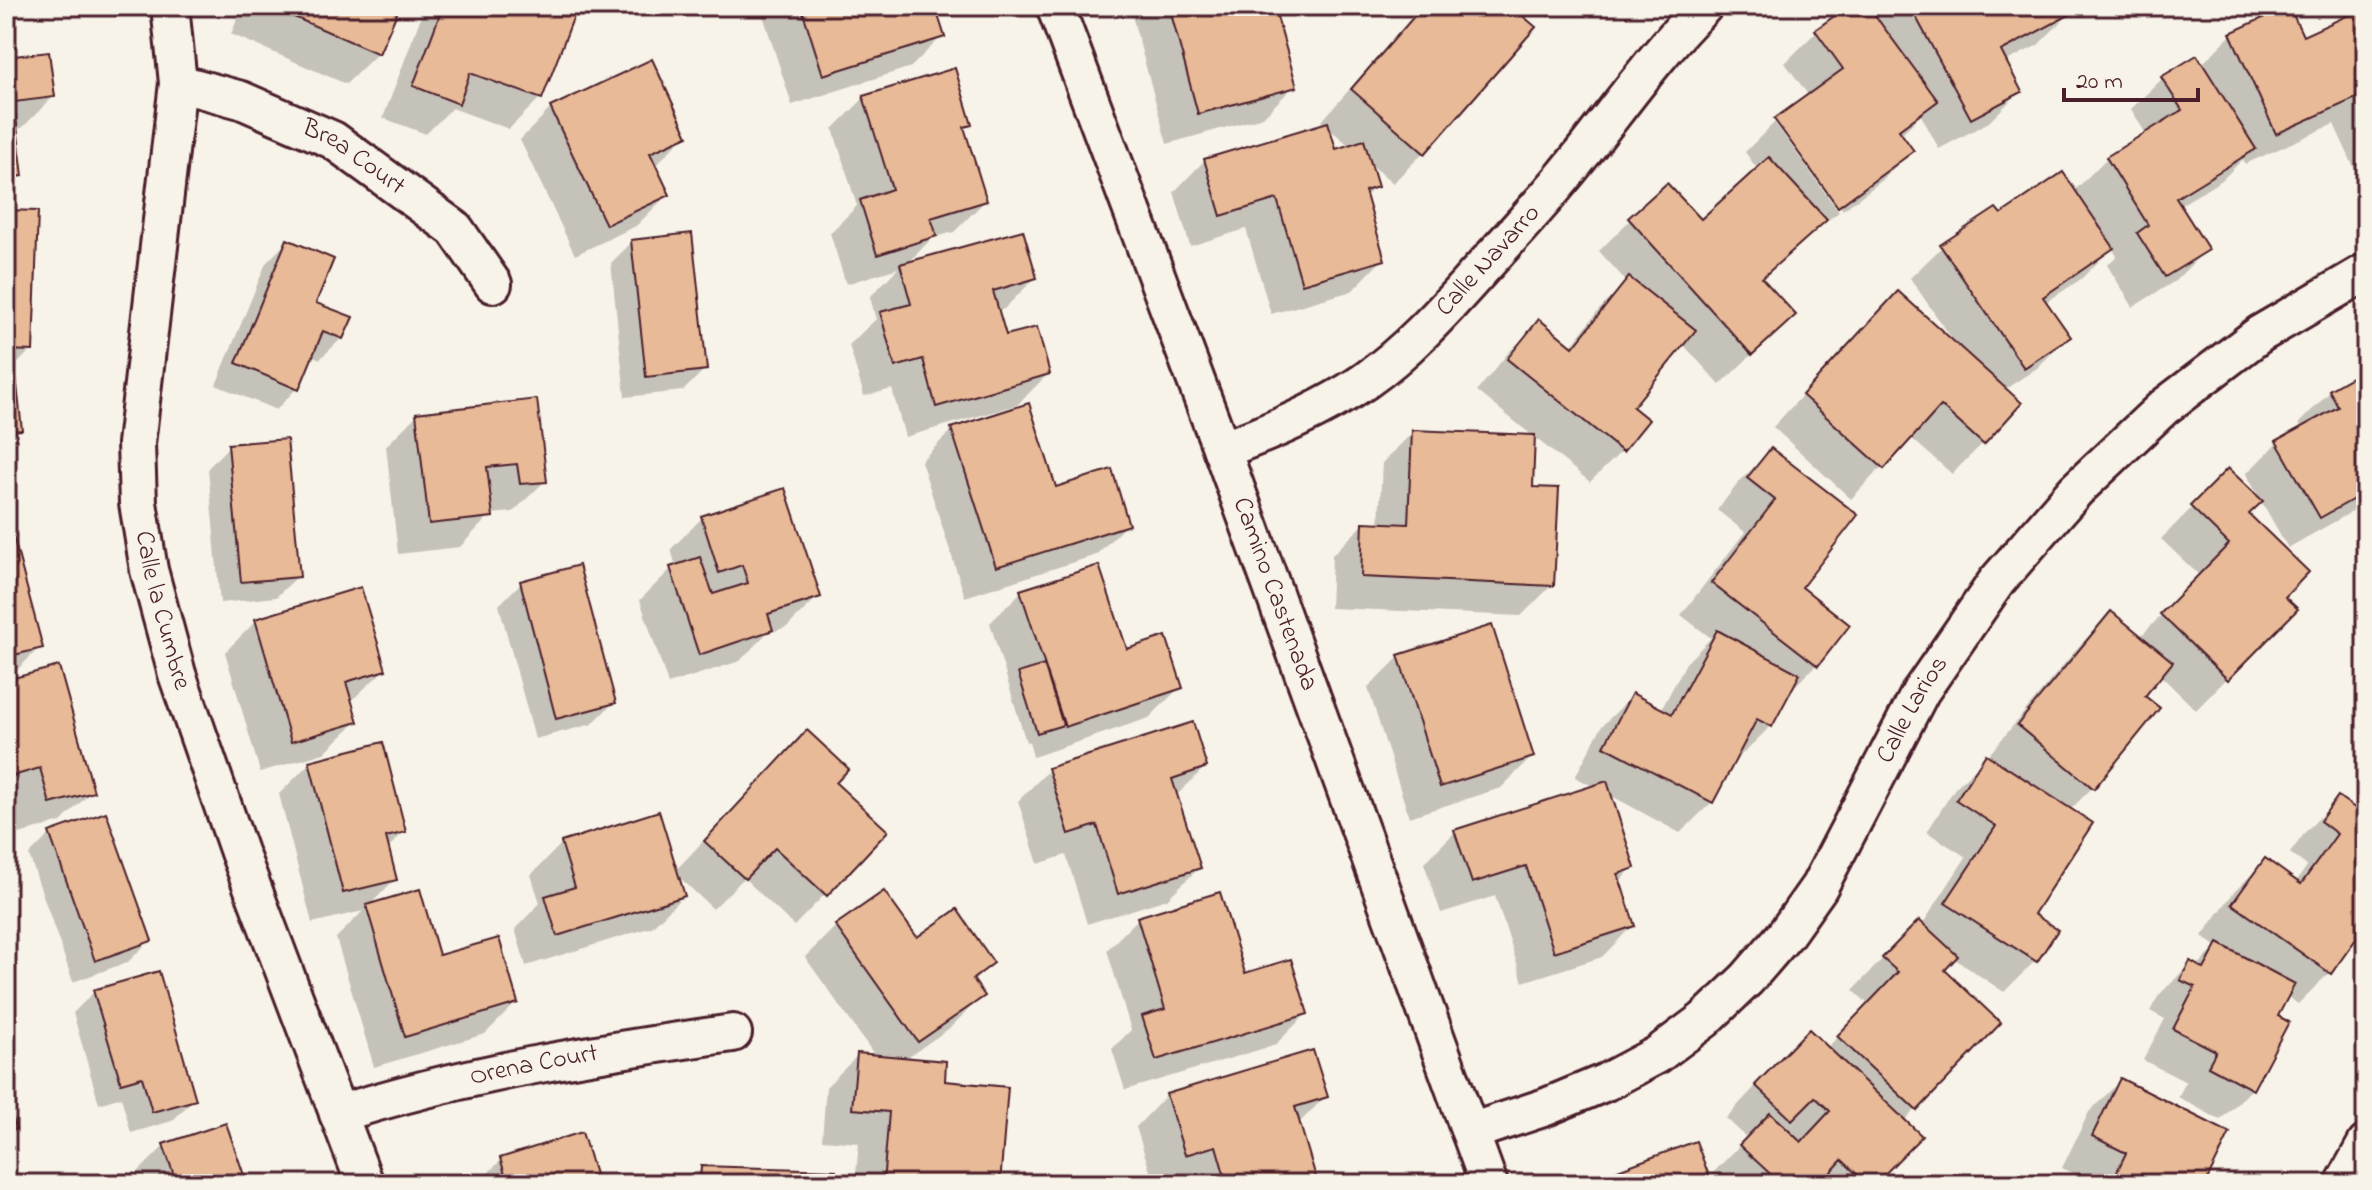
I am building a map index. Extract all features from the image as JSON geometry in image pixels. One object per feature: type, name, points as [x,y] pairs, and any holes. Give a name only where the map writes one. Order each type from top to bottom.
[{"type":"street","name":"Calle la Cumbre","points":[[170,6],[178,83],[136,444],[140,516],[149,570],[177,674],[239,852],[365,1184]]},
{"type":"street","name":"Camino Castenada","points":[[1055,6],[1222,450],[1489,1184]]},
{"type":"street","name":"Calle Navarro","points":[[1222,450],[1265,434],[1319,408],[1364,381],[1408,347],[1563,177],[1625,96],[1704,6]]},
{"type":"street","name":"Brea Court","points":[[178,83],[241,100],[333,140],[455,229],[493,284]]},
{"type":"street","name":"Calle Larios","points":[[1470,1132],[1546,1107],[1606,1082],[1657,1055],[1704,1020],[1747,979],[1785,935],[1819,887],[1921,691],[1997,581],[2076,490],[2164,407],[2260,334],[2366,272]]},
{"type":"street","name":"Orena Court","points":[[338,1114],[393,1096],[490,1073],[638,1046],[733,1033]]},
{"type":"street","points":[[2344,1184],[2366,1144]]},
{"type":"building","points":[[269,6],[400,6],[379,54]]},
{"type":"building","points":[[443,6],[557,6],[575,13],[542,99],[470,73],[459,104],[413,86]]},
{"type":"building","points":[[801,6],[935,6],[945,37],[823,75]]},
{"type":"building","points":[[1169,6],[1274,6],[1297,87],[1198,114]]},
{"type":"building","points":[[1423,6],[1511,6],[1536,27],[1425,154],[1351,89]]},
{"type":"building","points":[[1848,6],[1868,6],[1938,101],[1899,130],[1914,151],[1838,207],[1774,119],[1843,69],[1815,30]]},
{"type":"building","points":[[1910,6],[2067,6],[2071,14],[2001,51],[2022,92],[1971,119]]},
{"type":"building","points":[[2289,6],[2303,36],[2366,7],[2366,96],[2276,134],[2230,33]]},
{"type":"building","points":[[49,52],[55,97],[14,102],[23,176],[6,178],[6,57]]},
{"type":"building","points":[[2197,55],[2256,149],[2176,198],[2209,250],[2165,277],[2137,233],[2148,225],[2106,157],[2182,110],[2161,77]]},
{"type":"building","points":[[652,59],[688,136],[650,153],[670,195],[606,225],[550,107]]},
{"type":"building","points":[[955,68],[972,125],[964,127],[987,201],[931,218],[937,236],[877,255],[860,200],[892,189],[863,96]]},
{"type":"building","points":[[1328,122],[1336,149],[1364,140],[1378,187],[1365,191],[1385,260],[1302,284],[1277,199],[1221,216],[1204,159]]},
{"type":"building","points":[[1769,157],[1827,220],[1762,278],[1796,315],[1752,355],[1628,218],[1667,183],[1701,219]]},
{"type":"building","points":[[2063,172],[2114,248],[2043,297],[2071,337],[2024,368],[1940,245],[1996,208],[2001,214]]},
{"type":"building","points":[[6,210],[38,211],[33,351],[6,350]]},
{"type":"building","points":[[1023,230],[1037,278],[993,291],[1006,335],[1037,327],[1050,374],[936,407],[923,359],[895,367],[880,312],[911,304],[900,264]]},
{"type":"building","points":[[692,233],[707,370],[646,377],[631,240]]},
{"type":"building","points":[[287,239],[334,259],[316,303],[353,317],[343,339],[323,331],[299,390],[236,363]]},
{"type":"building","points":[[1629,277],[1696,330],[1633,407],[1649,420],[1623,452],[1507,359],[1539,319],[1573,347]]},
{"type":"building","points":[[1898,291],[2022,403],[1984,445],[1941,406],[1884,469],[1802,395]]},
{"type":"building","points":[[2366,369],[2366,492],[2320,518],[2276,441],[2338,407],[2329,390]]},
{"type":"building","points":[[16,376],[22,430],[6,431],[6,377]]},
{"type":"building","points":[[537,399],[547,482],[520,484],[517,464],[487,467],[493,517],[429,524],[416,413]]},
{"type":"building","points":[[1029,403],[1056,487],[1112,469],[1129,525],[996,567],[951,428]]},
{"type":"building","points":[[1412,430],[1535,435],[1533,487],[1559,488],[1554,586],[1361,577],[1363,522],[1408,524]]},
{"type":"building","points":[[287,439],[300,577],[241,582],[228,444]]},
{"type":"building","points":[[1771,448],[1858,515],[1802,587],[1850,625],[1818,666],[1711,583],[1775,500],[1747,478]]},
{"type":"building","points":[[2228,468],[2263,501],[2249,514],[2309,572],[2285,597],[2298,609],[2228,680],[2160,614],[2229,544],[2190,506]]},
{"type":"building","points":[[785,488],[821,597],[768,614],[773,630],[699,655],[670,567],[700,557],[713,594],[748,583],[742,565],[719,573],[701,516]]},
{"type":"building","points":[[11,528],[43,648],[6,657],[6,530]]},
{"type":"building","points":[[579,565],[616,703],[556,719],[520,581]]},
{"type":"building","points":[[1099,565],[1127,649],[1166,636],[1183,688],[1065,727],[1020,590]]},
{"type":"building","points":[[361,587],[386,670],[346,682],[358,722],[291,742],[255,619]]},
{"type":"building","points":[[2111,611],[2173,662],[2145,696],[2160,708],[2094,789],[2017,725]]},
{"type":"building","points":[[1492,625],[1534,757],[1440,787],[1398,655]]},
{"type":"building","points":[[1717,630],[1800,674],[1772,727],[1757,719],[1713,803],[1604,746],[1632,693],[1672,714]]},
{"type":"building","points":[[1044,665],[1063,725],[1037,733],[1018,673]]},
{"type":"building","points":[[59,666],[94,792],[50,804],[40,768],[6,778],[6,680]]},
{"type":"building","points":[[1193,722],[1207,767],[1172,779],[1201,868],[1118,894],[1097,825],[1069,834],[1048,768]]},
{"type":"building","points":[[807,730],[849,769],[836,783],[888,831],[827,896],[775,848],[745,879],[704,841]]},
{"type":"building","points":[[383,742],[406,832],[386,837],[397,880],[343,893],[309,761]]},
{"type":"building","points":[[1986,754],[2093,823],[2034,914],[2058,930],[2037,962],[1945,903],[1996,826],[1956,800]]},
{"type":"building","points":[[1607,781],[1635,868],[1618,874],[1635,926],[1554,952],[1526,866],[1472,883],[1454,830]]},
{"type":"building","points":[[2338,796],[2366,816],[2366,925],[2331,974],[2232,904],[2265,858],[2301,884],[2337,834],[2320,821]]},
{"type":"building","points":[[659,811],[685,896],[557,936],[545,896],[575,887],[561,842]]},
{"type":"building","points":[[106,812],[152,941],[95,961],[49,832]]},
{"type":"building","points":[[420,889],[439,955],[499,938],[518,1003],[405,1037],[366,905]]},
{"type":"building","points":[[884,891],[917,937],[957,909],[994,963],[973,979],[985,996],[918,1042],[835,925]]},
{"type":"building","points":[[1220,892],[1245,973],[1291,959],[1308,1014],[1156,1060],[1142,1016],[1165,1009],[1137,917]]},
{"type":"building","points":[[1919,920],[1958,956],[1945,970],[2001,1023],[1917,1111],[1837,1036],[1898,972],[1882,958]]},
{"type":"building","points":[[2218,943],[2295,984],[2278,1016],[2289,1022],[2253,1090],[2208,1066],[2216,1051],[2173,1029],[2195,987],[2180,980],[2190,961],[2204,969]]},
{"type":"building","points":[[159,971],[196,1100],[152,1112],[142,1077],[121,1083],[93,990]]},
{"type":"building","points":[[1809,1029],[1922,1136],[1875,1184],[1867,1184],[1842,1160],[1820,1184],[1781,1184],[1739,1145],[1770,1113],[1801,1142],[1830,1111],[1815,1097],[1792,1120],[1755,1085]]},
{"type":"building","points":[[1313,1050],[1328,1097],[1295,1107],[1318,1184],[1227,1184],[1216,1146],[1185,1155],[1166,1094]]},
{"type":"building","points":[[857,1053],[946,1061],[945,1081],[1008,1087],[1000,1184],[883,1184],[889,1112],[852,1109]]},
{"type":"building","points":[[2120,1078],[2230,1133],[2205,1184],[2111,1184],[2126,1153],[2092,1136]]},
{"type":"building","points":[[6,1094],[16,1129],[6,1132]]},
{"type":"building","points":[[226,1123],[247,1184],[177,1184],[163,1144]]},
{"type":"building","points":[[582,1132],[598,1184],[508,1184],[500,1158]]},
{"type":"building","points":[[1696,1141],[1712,1184],[1580,1184]]},
{"type":"building","points":[[701,1166],[836,1170],[835,1184],[700,1184]]}]
